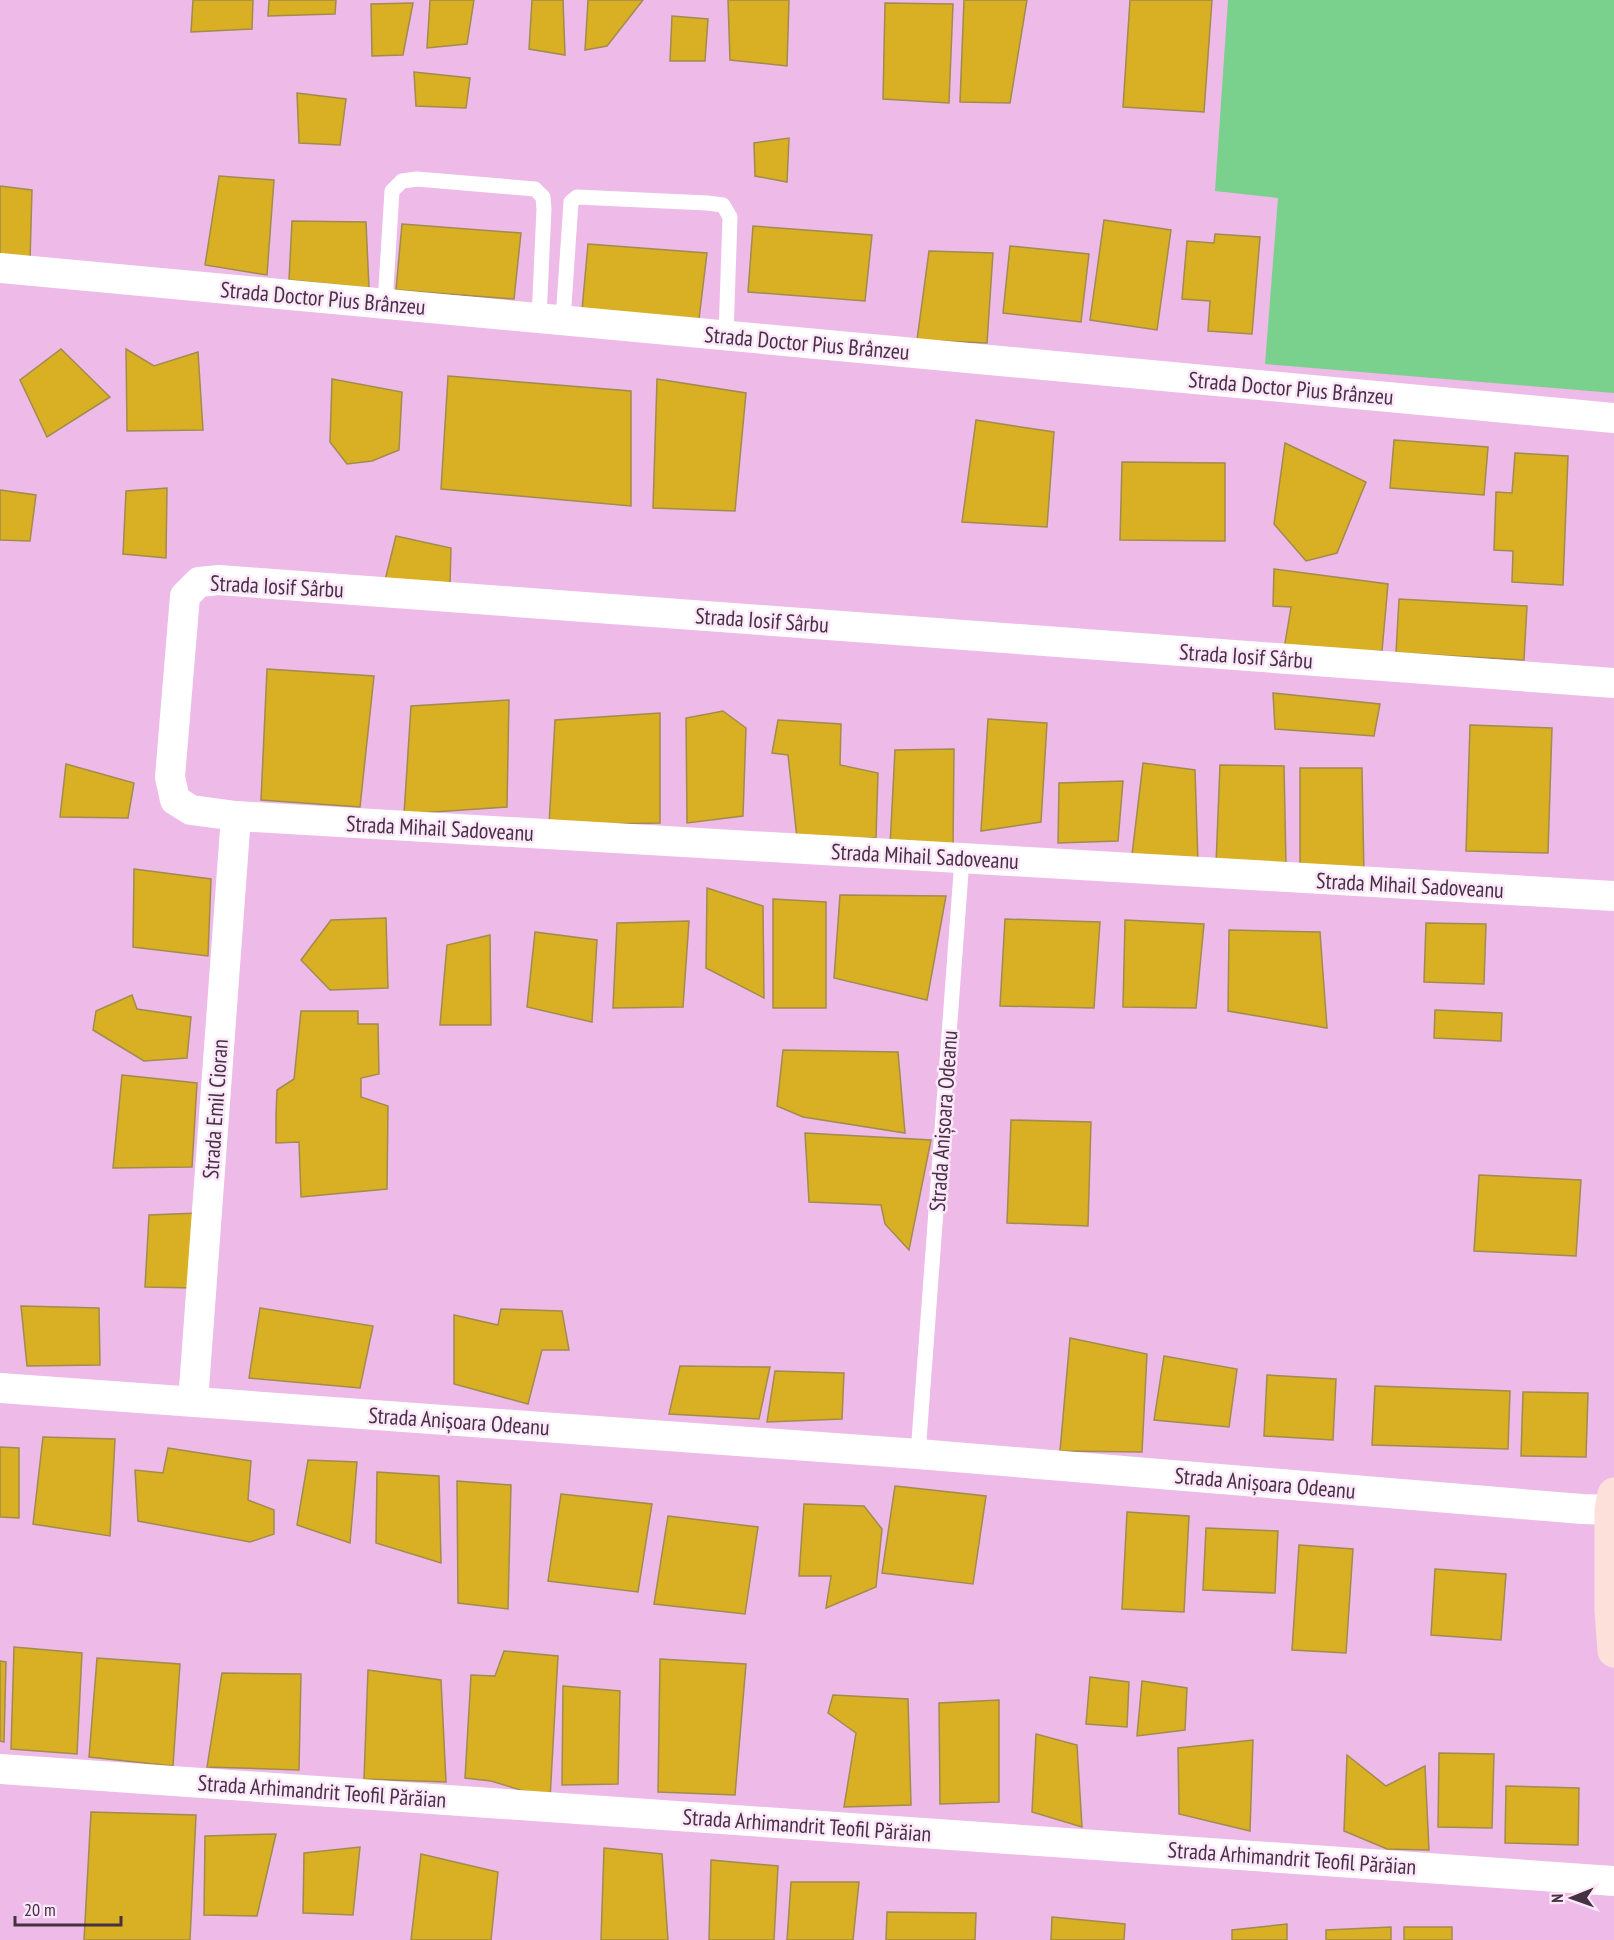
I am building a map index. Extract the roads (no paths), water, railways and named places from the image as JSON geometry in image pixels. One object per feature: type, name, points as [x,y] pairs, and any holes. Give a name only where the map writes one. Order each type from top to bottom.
[{"type":"street","name":"Strada Doctor Pius Brânzeu","points":[[0,268],[1614,418]]},
{"type":"street","name":"Strada Iosif Sârbu","points":[[236,816],[191,810],[175,801],[170,777],[185,596],[199,582],[219,580],[1614,683]]},
{"type":"street","name":"Strada Mihail Sadoveanu","points":[[236,816],[1614,896]]},
{"type":"street","name":"Strada Emil Cioran","points":[[194,1402],[236,816]]},
{"type":"street","name":"Strada Anișoara Odeanu","points":[[0,1388],[918,1454],[1582,1509],[1612,1502]]},
{"type":"street","points":[[1612,1502],[1611,1610],[1614,1651]]},
{"type":"street","name":"Strada Arhimandrit Teofil Părăian","points":[[0,1769],[1614,1881]]},
{"type":"lane","points":[[385,303],[392,191],[402,181],[417,178],[535,189],[543,196],[551,319]]},
{"type":"lane","points":[[551,319],[571,202],[577,197],[707,203],[723,205],[730,217],[726,335]]},
{"type":"lane","name":"Strada Anișoara Odeanu","points":[[918,1454],[962,859]]}]
